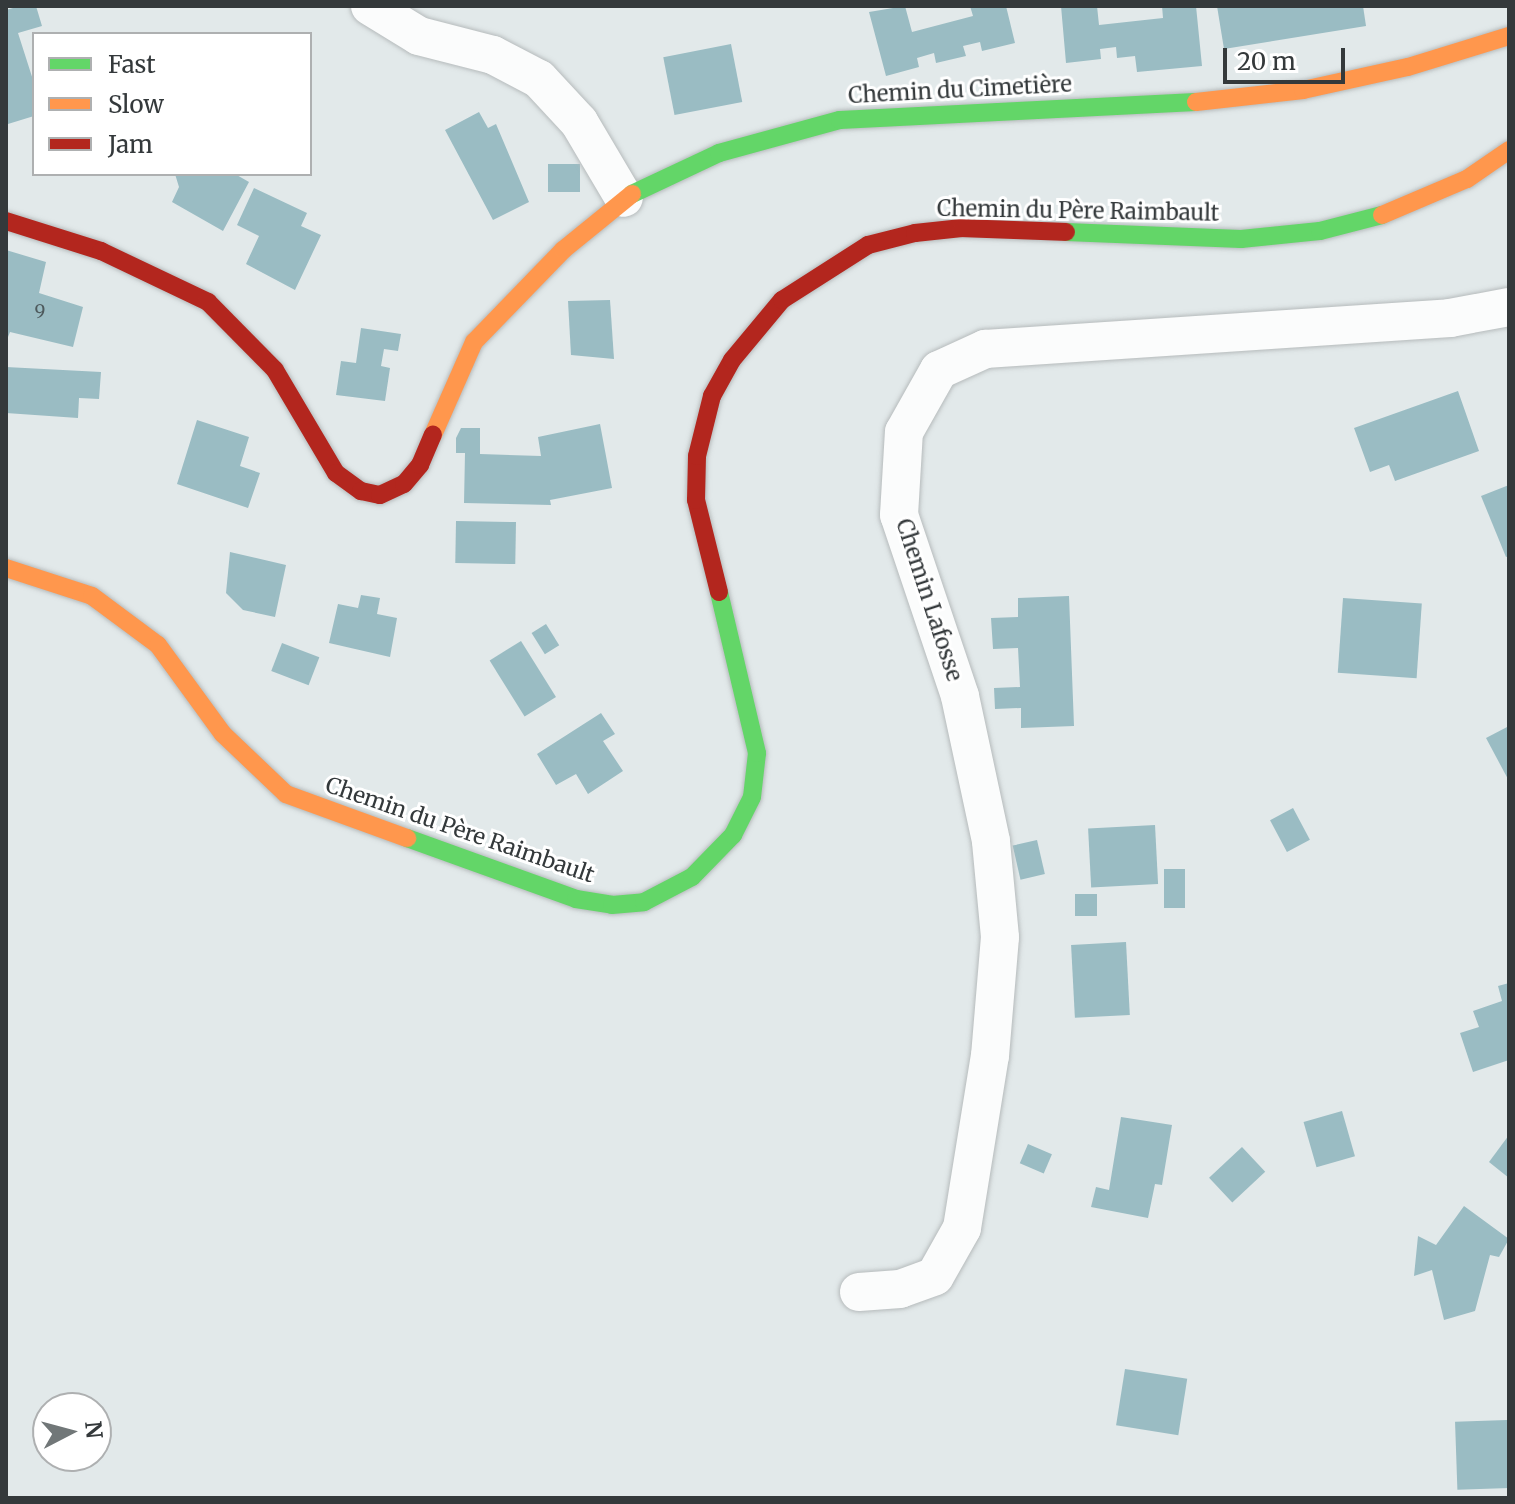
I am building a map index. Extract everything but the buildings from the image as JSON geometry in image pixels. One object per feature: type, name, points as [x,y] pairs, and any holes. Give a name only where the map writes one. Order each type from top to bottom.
[{"type":"street","points":[[370,6],[419,36],[493,55],[539,79],[579,122],[624,198]]},
{"type":"street","name":"Chemin du Cimetière","points":[[6,221],[101,251],[208,302],[275,370],[336,473],[361,491],[380,495],[404,484],[420,465],[474,342],[563,250],[624,198],[719,153],[840,120],[1201,102],[1303,90],[1408,67],[1509,36]]},
{"type":"street","name":"Chemin du Père Raimbault","points":[[6,568],[92,596],[158,645],[223,734],[286,794],[576,899],[612,905],[644,902],[692,877],[733,835],[752,797],[757,753],[733,630],[696,500],[697,456],[712,396],[732,360],[782,300],[821,270],[868,245],[915,233],[962,228],[1241,239],[1320,231],[1391,213],[1467,179],[1509,150]]},
{"type":"street","name":"Chemin Lafosse","points":[[859,1292],[900,1289],[935,1276],[962,1228],[970,1150],[990,1056],[1000,937],[991,841],[960,696],[899,515],[904,432],[939,370],[985,349],[1450,318],[1509,307]]},
{"type":"traffic: fast","points":[[632,194],[719,153],[840,120],[1196,102]]},
{"type":"traffic: fast","points":[[1066,232],[1241,239],[1320,231],[1382,215]]},
{"type":"traffic: fast","points":[[407,838],[576,899],[612,905],[644,902],[692,877],[733,835],[752,797],[757,753],[719,592]]},
{"type":"traffic: slow","points":[[1196,102],[1303,90],[1408,67],[1509,36]]},
{"type":"traffic: slow","points":[[1382,215],[1467,179],[1509,150]]},
{"type":"traffic: slow","points":[[433,435],[474,342],[563,250],[632,194]]},
{"type":"traffic: slow","points":[[6,568],[92,596],[158,645],[223,734],[286,794],[407,838]]},
{"type":"traffic: jam","points":[[6,221],[101,251],[208,302],[275,370],[336,473],[361,491],[380,495],[404,484],[420,465],[433,435]]},
{"type":"traffic: jam","points":[[719,592],[696,500],[697,456],[712,396],[732,360],[782,300],[868,245],[915,233],[962,228],[1066,232]]}]
